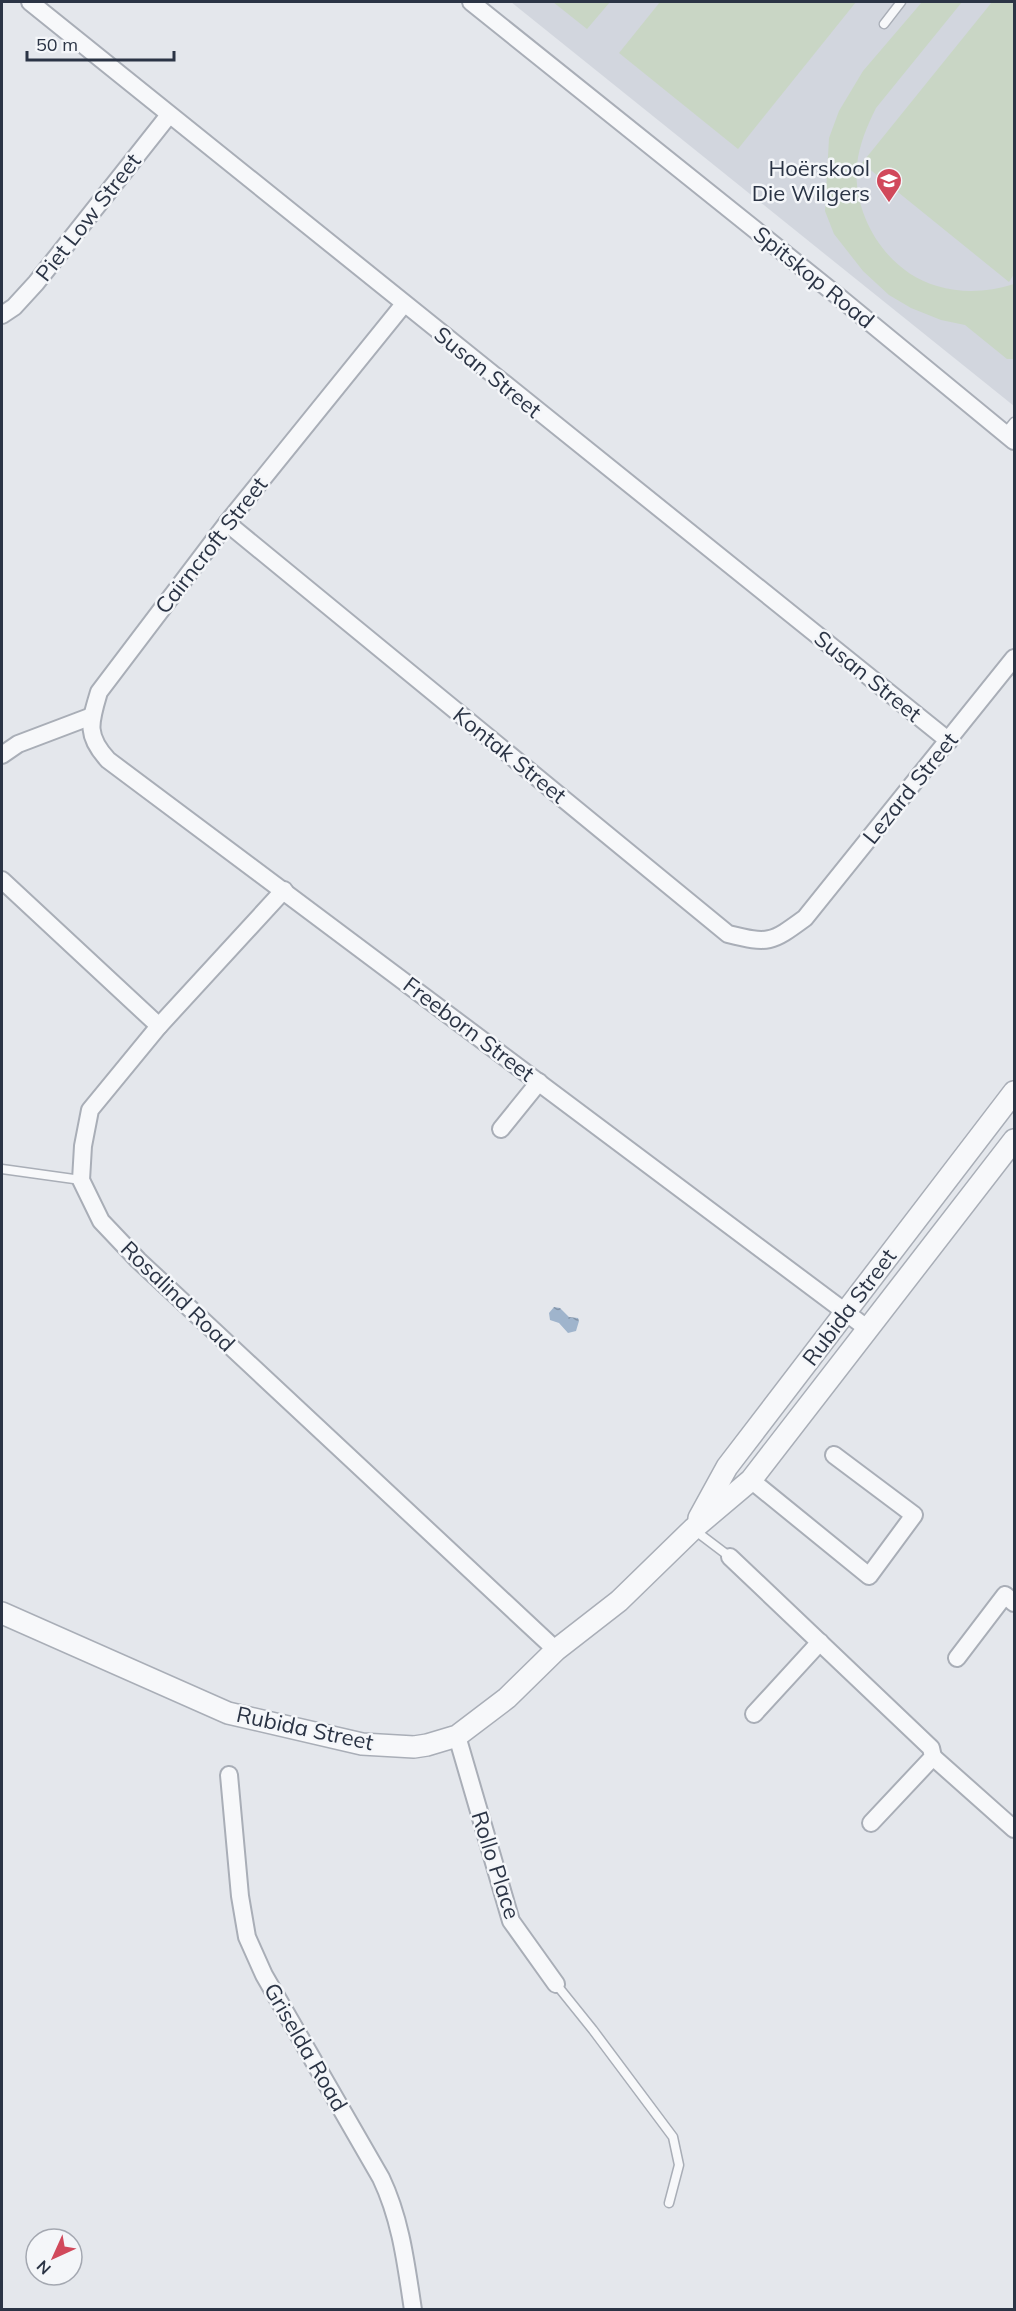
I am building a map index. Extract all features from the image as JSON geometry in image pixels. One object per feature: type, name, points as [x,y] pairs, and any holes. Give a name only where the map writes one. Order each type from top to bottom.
[{"type":"street","name":"Susan Street","points":[[30,2],[949,741]]},
{"type":"street","name":"Spitskop Road","points":[[471,2],[1011,432]]},
{"type":"street","name":"Piet Low Street","points":[[2,315],[14,307],[36,283],[169,115]]},
{"type":"street","name":"Cairncroft Street","points":[[92,716],[99,692],[227,523],[404,304]]},
{"type":"street","name":"Kontak Street","points":[[227,523],[728,933],[756,941],[773,939],[805,918]]},
{"type":"street","name":"Lezard Street","points":[[805,918],[1014,658]]},
{"type":"street","points":[[2,755],[18,744],[92,716]]},
{"type":"street","name":"Freeborn Street","points":[[92,716],[91,732],[96,747],[108,760],[868,1329]]},
{"type":"street","points":[[2,880],[159,1026]]},
{"type":"street","name":"Rosalind Road","points":[[284,890],[159,1026],[90,1110],[83,1146],[81,1180],[101,1221],[138,1260],[556,1650]]},
{"type":"street","points":[[501,1129],[539,1082]]},
{"type":"street","name":"Rubida Street","points":[[693,1529],[727,1467],[1014,1092]]},
{"type":"street","name":"Rubida Street","points":[[2,1612],[228,1713],[362,1744],[414,1747],[457,1736],[507,1698],[556,1650],[619,1601],[693,1529],[751,1480],[1014,1140]]},
{"type":"street","points":[[751,1480],[869,1576],[914,1515],[834,1455]]},
{"type":"street","points":[[730,1557],[924,1739],[931,1748],[933,1757],[1014,1829]]},
{"type":"street","points":[[957,1659],[1005,1595],[1014,1603]]},
{"type":"street","points":[[754,1714],[820,1642]]},
{"type":"street","name":"Rollo Place","points":[[457,1736],[511,1921],[556,1984]]},
{"type":"street","points":[[871,1823],[933,1757]]},
{"type":"street","name":"Griselda Road","points":[[229,1776],[240,1896],[247,1937],[264,1975],[393,2202],[413,2310]]},
{"type":"lane","points":[[884,24],[901,2]]},
{"type":"lane","points":[[2,1169],[81,1180]]},
{"type":"lane","points":[[693,1529],[730,1557]]},
{"type":"lane","points":[[556,1984],[673,2137],[679,2165],[669,2203]]},
{"type":"shaded area","name":"Hoërskool Die Wilgers","points":[[511,2],[1014,2],[1014,406]]},
{"type":"green space","points":[[553,2],[610,2],[587,29]]},
{"type":"green space","points":[[660,2],[856,2],[738,149],[619,53]]},
{"type":"green space","points":[[922,2],[962,2],[876,108],[864,136],[858,158],[857,184],[860,203],[876,239],[888,255],[919,279],[947,289],[966,291],[995,289],[1014,284],[1014,359],[1007,359],[965,325],[941,320],[911,308],[889,295],[863,271],[834,234],[825,211],[829,138],[839,111],[863,71]]},
{"type":"green space","points":[[992,2],[1014,2],[1014,274],[1009,282],[862,163]]},
{"type":"water","points":[[554,1307],[560,1308],[569,1317],[578,1318],[576,1331],[568,1333],[559,1323],[550,1320],[549,1313]]},
{"type":"place","name":"Hoërskool Die Wilgers","points":[[889,204]]}]
